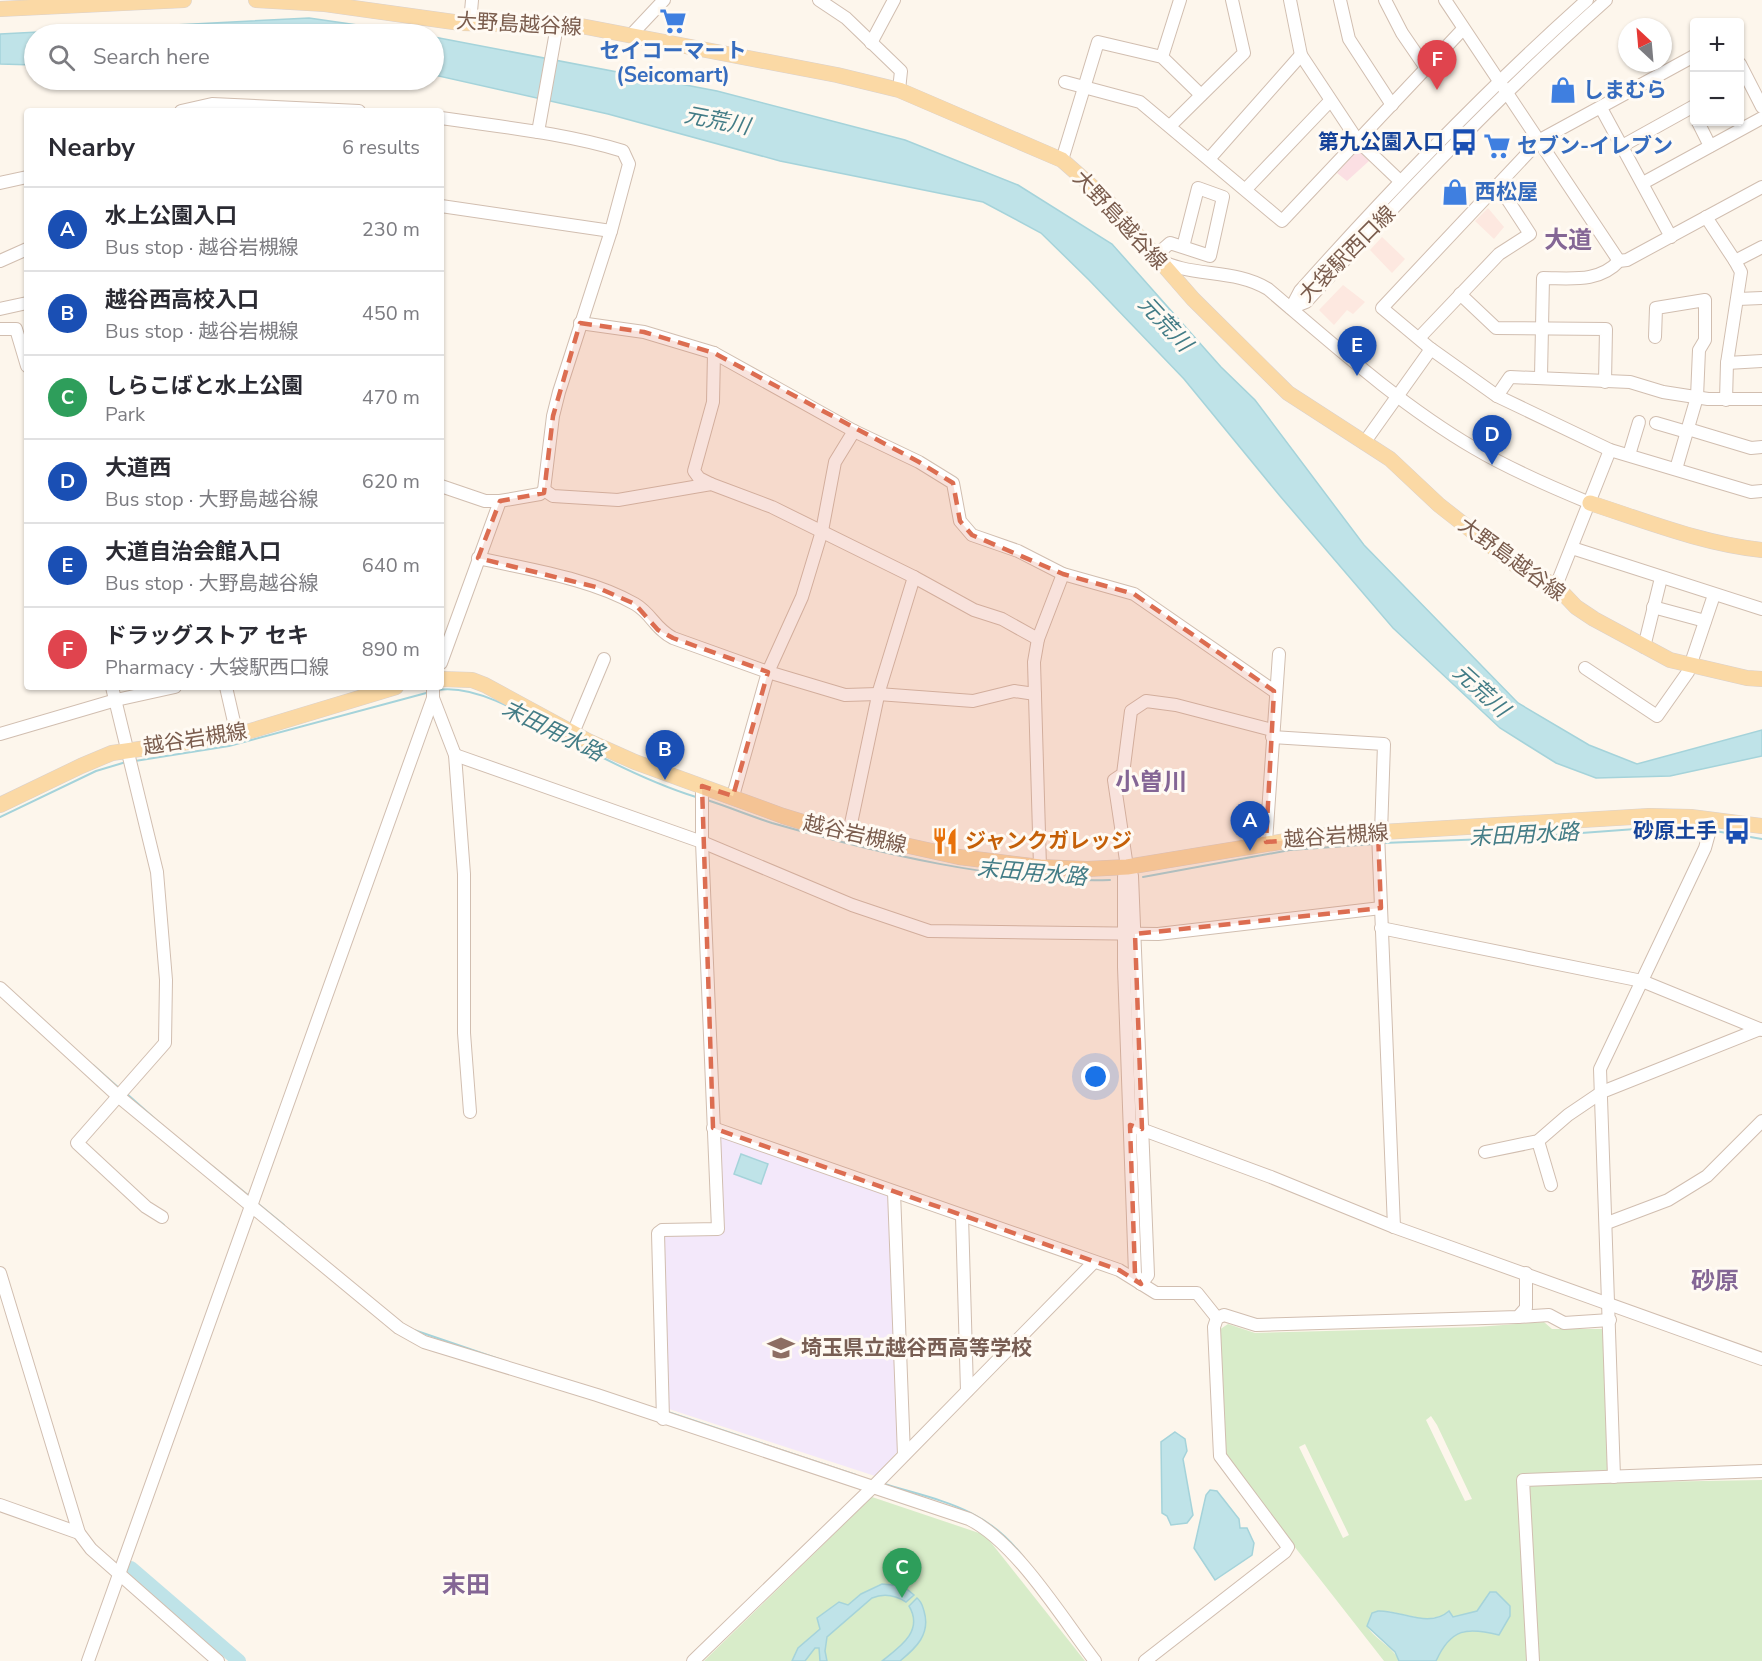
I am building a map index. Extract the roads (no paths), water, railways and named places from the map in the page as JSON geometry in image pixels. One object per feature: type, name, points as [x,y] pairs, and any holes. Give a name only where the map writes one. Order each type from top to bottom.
[{"type":"main road","points":[[0,9],[184,0]]},
{"type":"main road","name":"大野島越谷線","points":[[256,0],[326,4],[470,23],[581,26],[632,34],[761,62],[837,75],[899,90],[1062,160],[1105,198],[1154,257],[1236,344],[1288,393],[1390,459],[1439,505],[1518,567],[1556,586],[1576,607],[1670,660],[1690,666],[1762,679]]},
{"type":"main road","points":[[1590,503],[1682,533],[1728,545],[1762,550]]},
{"type":"main road","name":"越谷岩槻線","points":[[444,687],[472,680],[485,685],[573,733],[702,795],[733,796],[808,824],[959,857],[1040,867],[1087,870],[1127,867],[1266,842],[1316,836],[1379,839],[1649,816],[1712,826],[1762,826]]},
{"type":"main road","name":"越谷岩槻線","points":[[0,806],[97,758],[129,757],[237,735],[375,690]]},
{"type":"street","points":[[470,23],[472,0]]},
{"type":"street","points":[[632,34],[664,0]]},
{"type":"street","points":[[819,0],[846,18],[901,71],[899,90]]},
{"type":"street","points":[[871,42],[894,0]]},
{"type":"street","points":[[1162,57],[1180,0]]},
{"type":"street","points":[[1170,126],[1244,53],[1232,0]]},
{"type":"street","points":[[1290,0],[1301,55],[1358,141],[1400,181]]},
{"type":"street","points":[[1340,0],[1349,39],[1392,105]]},
{"type":"street","points":[[1385,0],[1396,24],[1426,68]]},
{"type":"street","points":[[1445,0],[1619,261]]},
{"type":"street","name":"大袋駅西口線","points":[[1290,308],[1300,291],[1400,181],[1502,86],[1587,0]]},
{"type":"street","name":"大袋駅西口線","points":[[1290,308],[1306,302],[1502,86],[1606,0]]},
{"type":"street","points":[[538,132],[539,116],[557,26]]},
{"type":"street","points":[[1065,82],[1140,102],[1282,221],[1463,29]]},
{"type":"street","points":[[1062,160],[1098,42],[1162,57],[1201,95]]},
{"type":"street","points":[[1209,159],[1301,55]]},
{"type":"street","points":[[1690,59],[1540,141],[1382,308],[1431,349],[1497,396],[1610,450],[1751,492],[1762,491]]},
{"type":"street","points":[[1744,81],[1762,107]]},
{"type":"street","points":[[1246,189],[1330,101]]},
{"type":"street","points":[[194,108],[212,104],[256,108]]},
{"type":"street","points":[[1601,108],[1671,237]]},
{"type":"street","points":[[1622,146],[1690,112]]},
{"type":"street","points":[[444,118],[538,132],[623,151],[629,164],[611,231],[580,323],[553,416],[544,490],[540,494],[500,501],[485,501],[444,487]]},
{"type":"street","points":[[1643,183],[1762,118]]},
{"type":"street","points":[[1700,126],[1710,146]]},
{"type":"street","points":[[0,183],[24,178]]},
{"type":"street","points":[[1419,338],[1499,254],[1530,234],[1498,185]]},
{"type":"street","points":[[1540,376],[1543,278],[1596,278],[1612,269],[1619,261],[1627,260],[1762,187]]},
{"type":"street","points":[[1184,247],[1198,188],[1223,197],[1210,256],[1170,243],[1154,257],[1176,268],[1235,275],[1255,281],[1397,396],[1474,448],[1590,503]]},
{"type":"street","points":[[444,206],[611,231]]},
{"type":"street","points":[[1706,217],[1740,272],[1738,299],[1727,363],[1726,400]]},
{"type":"street","points":[[1735,261],[1762,247]]},
{"type":"street","points":[[0,261],[24,253]]},
{"type":"street","points":[[1460,294],[1496,328],[1606,329],[1605,382]]},
{"type":"street","points":[[1738,299],[1762,298]]},
{"type":"street","points":[[1655,337],[1656,308],[1705,300],[1705,340],[1699,350],[1697,396],[1676,469]]},
{"type":"street","points":[[0,309],[24,304]]},
{"type":"street","points":[[580,323],[644,332],[714,353],[854,431],[919,462],[953,483],[960,521],[972,535],[1018,551],[1063,574],[1134,594],[1274,691]]},
{"type":"street","points":[[0,329],[16,329],[24,356]]},
{"type":"street","points":[[1364,443],[1431,349]]},
{"type":"street","points":[[714,353],[713,402],[694,471],[699,478],[772,507],[914,577],[974,610],[1002,619],[1038,639]]},
{"type":"street","points":[[1727,363],[1762,361]]},
{"type":"street","points":[[1497,396],[1510,377],[1540,376],[1630,382],[1663,392],[1726,400],[1762,399]]},
{"type":"street","points":[[1629,455],[1639,422]]},
{"type":"street","points":[[1656,423],[1751,448],[1762,447]]},
{"type":"street","points":[[733,796],[768,672],[802,597],[822,531],[835,462],[854,431]]},
{"type":"street","points":[[1556,586],[1610,450]]},
{"type":"street","points":[[544,490],[553,496],[618,500],[711,484]]},
{"type":"street","points":[[444,654],[500,501]]},
{"type":"street","points":[[1572,548],[1762,609]]},
{"type":"street","points":[[478,558],[596,587],[635,604],[645,611],[658,630],[673,638],[768,672],[845,695],[878,694],[972,701],[1014,691],[1035,694]]},
{"type":"street","points":[[1040,867],[1034,662],[1038,639],[1063,574]]},
{"type":"street","points":[[849,833],[878,694],[914,577]]},
{"type":"street","points":[[1644,647],[1661,578]]},
{"type":"street","points":[[1585,668],[1657,716],[1690,666],[1714,595]]},
{"type":"street","points":[[1653,607],[1705,621]]},
{"type":"street","points":[[1266,842],[1278,654]]},
{"type":"street","points":[[573,733],[604,659]]},
{"type":"street","points":[[113,690],[157,872],[166,980],[166,1032],[165,1043],[159,1053],[77,1143],[137,1199],[162,1217]]},
{"type":"street","points":[[0,734],[116,700],[161,690]]},
{"type":"street","points":[[227,690],[237,735]]},
{"type":"street","points":[[435,690],[455,755],[464,874],[464,1033],[470,1112]]},
{"type":"street","points":[[88,1661],[435,690]]},
{"type":"street","points":[[1141,1284],[1135,1274],[1136,1127],[1124,967],[1130,934],[1124,877],[1127,867],[1114,780],[1123,774],[1131,711],[1146,701],[1176,705],[1272,733],[1384,744],[1379,839],[1394,1227]]},
{"type":"street","points":[[455,755],[702,842],[852,905],[929,931],[1130,934],[1381,908]]},
{"type":"street","points":[[663,1419],[658,1233],[662,1230],[718,1229],[702,795]]},
{"type":"street","points":[[1614,1477],[1600,1070],[1712,826]]},
{"type":"street","points":[[1381,928],[1642,981],[1761,1029]]},
{"type":"street","points":[[0,988],[251,1205],[399,1328],[424,1342],[597,1395],[663,1419],[953,1513],[986,1527],[1011,1550],[1095,1661]]},
{"type":"street","points":[[1485,1152],[1539,1141],[1568,1115],[1602,1092],[1761,1029]]},
{"type":"street","points":[[1606,1223],[1668,1200],[1707,1176],[1762,1121]]},
{"type":"street","points":[[1136,1127],[1271,1177],[1394,1227],[1762,1359]]},
{"type":"street","points":[[713,1128],[1119,1270],[1156,1293],[1197,1293],[1217,1318]]},
{"type":"street","points":[[1539,1141],[1551,1185]]},
{"type":"street","points":[[894,1192],[904,1455]]},
{"type":"street","points":[[962,1216],[967,1391]]},
{"type":"street","points":[[693,1661],[873,1487],[1094,1262]]},
{"type":"street","points":[[0,1272],[79,1533],[91,1550],[218,1661]]},
{"type":"street","points":[[1518,1317],[1526,1308],[1526,1273]]},
{"type":"street","points":[[1145,1661],[1286,1552],[1287,1547],[1220,1456],[1214,1327],[1217,1318],[1224,1315],[1256,1325],[1549,1315],[1564,1323],[1610,1320]]},
{"type":"street","points":[[1533,1661],[1523,1480],[1762,1471]]},
{"type":"street","points":[[0,1505],[79,1533]]},
{"type":"water","points":[[309,18],[351,24],[193,24]]},
{"type":"water","points":[[24,33],[24,65],[0,64],[0,34]]},
{"type":"water","name":"元荒川","points":[[444,39],[717,91],[905,140],[1018,185],[1112,244],[1221,367],[1255,400],[1364,545],[1518,703],[1589,745],[1637,764],[1762,730],[1762,756],[1670,776],[1596,778],[1556,763],[1500,728],[1393,628],[1184,379],[1041,233],[983,202],[780,161],[608,114],[444,77]]},
{"type":"water","points":[[741,1154],[768,1164],[761,1184],[734,1174]]},
{"type":"water","points":[[1175,1432],[1185,1439],[1187,1451],[1183,1459],[1193,1515],[1187,1523],[1171,1525],[1167,1516],[1162,1513],[1161,1442]]},
{"type":"water","points":[[1210,1490],[1217,1491],[1239,1519],[1240,1528],[1247,1528],[1254,1543],[1252,1555],[1215,1580],[1194,1548],[1206,1495]]},
{"type":"water","points":[[882,1584],[903,1586],[914,1595],[906,1602],[889,1596],[872,1598],[827,1637],[825,1651],[827,1661],[820,1661],[819,1648],[815,1648],[805,1661],[792,1661],[798,1648],[820,1629],[817,1618],[839,1602],[848,1605],[861,1594]]},
{"type":"water","points":[[1490,1592],[1496,1592],[1510,1606],[1510,1616],[1499,1635],[1478,1631],[1461,1633],[1448,1642],[1436,1661],[1399,1661],[1395,1652],[1367,1626],[1372,1613],[1378,1611],[1424,1619],[1441,1616],[1449,1611],[1453,1617],[1477,1611]]},
{"type":"water","points":[[917,1598],[922,1604],[926,1619],[921,1640],[900,1661],[882,1661],[908,1638],[912,1631],[914,1623],[909,1606]]},
{"type":"waterway","name":"末田用水路","points":[[438,690],[474,693],[493,700],[624,768],[696,797]]},
{"type":"waterway","name":"末田用水路","points":[[135,761],[229,746],[430,692]]},
{"type":"waterway","name":"末田用水路","points":[[0,817],[96,771],[126,762]]},
{"type":"waterway","name":"末田用水路","points":[[707,800],[772,823],[854,845],[939,864],[1026,877],[1110,880]]},
{"type":"waterway","name":"末田用水路","points":[[1383,843],[1513,838],[1676,826],[1707,830]]},
{"type":"waterway","name":"末田用水路","points":[[1715,831],[1762,839]]},
{"type":"waterway","name":"末田用水路","points":[[1143,877],[1290,850],[1374,844]]},
{"type":"waterway","points":[[93,1065],[120,1089]]},
{"type":"waterway","points":[[127,1094],[163,1126]]},
{"type":"waterway","points":[[212,1166],[249,1196]]},
{"type":"waterway","points":[[256,1202],[284,1225]]},
{"type":"waterway","points":[[414,1330],[502,1360]]},
{"type":"waterway","points":[[668,1412],[856,1475]]},
{"type":"waterway","points":[[881,1483],[941,1501],[977,1516],[1009,1541],[1024,1558]]},
{"type":"waterway","points":[[131,1568],[239,1661]]},
{"type":"place","name":"セイコーマート (Seicomart)","points":[[673,21]]},
{"type":"place","name":"ドラッグストア セキ","points":[[1437,90]]},
{"type":"place","name":"しまむら","points":[[1563,90]]},
{"type":"place","name":"第九公園入口","points":[[1464,142]]},
{"type":"place","name":"セブン-イレブン","points":[[1497,146]]},
{"type":"place","name":"西松屋","points":[[1455,192]]},
{"type":"place","name":"大道自治会館入口","points":[[1357,376]]},
{"type":"place","name":"大道西","points":[[1492,465]]},
{"type":"place","name":"越谷西高校入口","points":[[665,780]]},
{"type":"place","name":"砂原土手","points":[[1737,831]]},
{"type":"place","name":"ジャンクガレッジ","points":[[945,841]]},
{"type":"place","name":"水上公園入口","points":[[1250,851]]},
{"type":"place","name":"埼玉県立越谷西高等学校","points":[[781,1348]]},
{"type":"place","name":"しらこばと水上公園","points":[[902,1598]]},
{"type":"district","name":"大道","points":[[1568,240]]},
{"type":"district","name":"小曽川","points":[[1151,782]]},
{"type":"district","name":"砂原","points":[[1715,1281]]},
{"type":"district","name":"末田","points":[[466,1585]]}]
